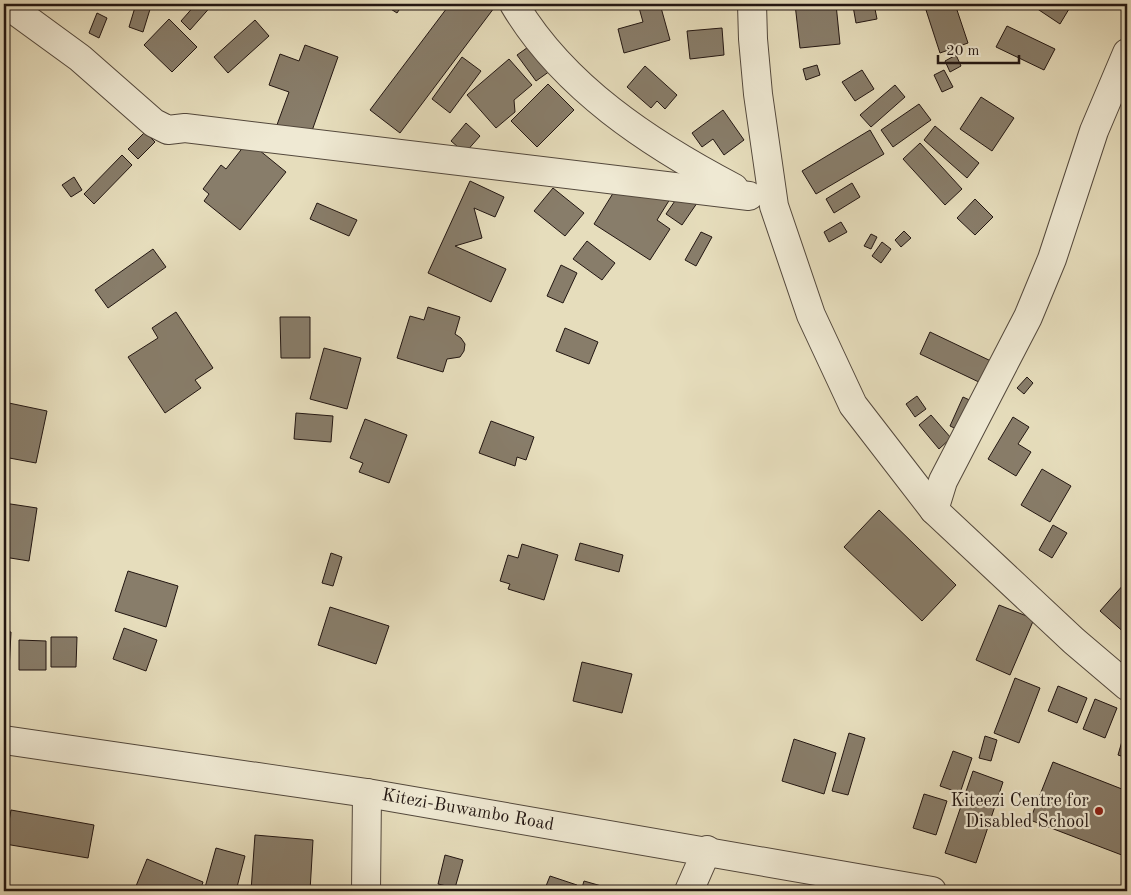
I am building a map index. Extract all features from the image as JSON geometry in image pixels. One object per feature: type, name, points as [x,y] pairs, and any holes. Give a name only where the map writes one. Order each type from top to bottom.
[{"type":"street","points":[[6,4],[80,58],[154,123],[168,130],[185,128],[749,196]]},
{"type":"street","points":[[514,4],[528,28],[560,64],[593,95],[634,128],[678,158],[749,196],[774,206]]},
{"type":"street","points":[[752,4],[758,94],[774,206],[811,315],[853,404],[901,470],[934,510],[987,561],[1127,686]]},
{"type":"street","points":[[934,510],[944,481],[1028,317],[1052,259],[1094,132],[1127,52]]},
{"type":"street","name":"Kitezi-Buwambo Road","points":[[4,740],[367,793],[707,850],[932,891]]},
{"type":"street","points":[[366,891],[367,793]]},
{"type":"street","points":[[689,891],[707,850]]},
{"type":"building","points":[[136,4],[151,6],[143,32],[129,27]]},
{"type":"building","points":[[196,4],[213,4],[190,30],[181,21]]},
{"type":"building","points":[[383,4],[403,4],[397,13]]},
{"type":"building","points":[[450,4],[497,4],[400,133],[370,110]]},
{"type":"building","points":[[638,4],[660,4],[670,40],[624,53],[618,29],[643,22]]},
{"type":"building","points":[[795,4],[836,4],[840,44],[800,48]]},
{"type":"building","points":[[874,4],[877,19],[856,23],[853,6]]},
{"type":"building","points":[[944,4],[955,4],[968,43],[940,53],[926,10]]},
{"type":"building","points":[[1030,4],[1072,4],[1060,24]]},
{"type":"building","points":[[97,13],[107,18],[99,38],[89,33]]},
{"type":"building","points":[[169,19],[197,47],[172,72],[144,45]]},
{"type":"building","points":[[255,20],[269,36],[228,73],[214,57]]},
{"type":"building","points":[[1007,26],[1055,49],[1044,70],[996,47]]},
{"type":"building","points":[[722,28],[724,55],[690,59],[687,31]]},
{"type":"building","points":[[305,45],[338,57],[307,145],[274,133],[289,92],[269,85],[280,54],[299,61]]},
{"type":"building","points":[[531,45],[550,71],[536,81],[517,55]]},
{"type":"building","points":[[956,55],[961,66],[950,72],[945,61]]},
{"type":"building","points":[[462,57],[481,71],[450,113],[432,99]]},
{"type":"building","points":[[509,59],[532,85],[514,100],[515,112],[496,128],[467,95]]},
{"type":"building","points":[[817,65],[820,75],[806,80],[803,69]]},
{"type":"building","points":[[645,66],[677,95],[665,109],[657,101],[651,108],[627,87]]},
{"type":"building","points":[[862,70],[874,89],[855,101],[842,82]]},
{"type":"building","points":[[944,70],[953,87],[942,92],[934,75]]},
{"type":"building","points":[[548,84],[574,110],[537,147],[511,121]]},
{"type":"building","points":[[895,85],[905,97],[871,127],[860,115]]},
{"type":"building","points":[[981,97],[1014,118],[992,151],[960,129]]},
{"type":"building","points":[[919,104],[931,120],[893,147],[881,130]]},
{"type":"building","points":[[723,110],[744,140],[724,155],[713,139],[702,147],[692,133]]},
{"type":"building","points":[[466,123],[480,136],[465,153],[451,141]]},
{"type":"building","points":[[935,126],[979,163],[967,178],[924,140]]},
{"type":"building","points":[[870,130],[884,154],[816,194],[802,171]]},
{"type":"building","points":[[145,132],[155,142],[138,159],[128,149]]},
{"type":"building","points":[[248,141],[286,172],[240,230],[204,201],[209,194],[203,189],[221,165],[226,169]]},
{"type":"building","points":[[920,143],[962,189],[945,205],[903,159]]},
{"type":"building","points":[[122,155],[132,165],[94,204],[84,194]]},
{"type":"building","points":[[692,176],[708,187],[682,225],[666,214]]},
{"type":"building","points":[[74,177],[82,190],[71,197],[62,185]]},
{"type":"building","points":[[470,181],[504,197],[495,217],[474,208],[482,238],[455,246],[506,269],[491,302],[428,273]]},
{"type":"building","points":[[620,182],[670,199],[657,220],[670,229],[650,260],[594,224]]},
{"type":"building","points":[[852,183],[860,197],[834,213],[826,199]]},
{"type":"building","points":[[553,188],[584,213],[565,236],[534,211]]},
{"type":"building","points":[[975,199],[993,217],[975,235],[957,218]]},
{"type":"building","points":[[317,203],[357,220],[349,236],[310,219]]},
{"type":"building","points":[[841,222],[847,232],[829,242],[824,232]]},
{"type":"building","points":[[904,231],[911,238],[901,247],[895,240]]},
{"type":"building","points":[[701,232],[712,237],[696,266],[685,260]]},
{"type":"building","points":[[871,234],[877,237],[871,249],[864,246]]},
{"type":"building","points":[[587,241],[615,263],[602,280],[573,259]]},
{"type":"building","points":[[882,242],[891,249],[881,263],[872,256]]},
{"type":"building","points":[[153,249],[166,267],[108,308],[95,290]]},
{"type":"building","points":[[561,265],[577,273],[563,303],[547,296]]},
{"type":"building","points":[[428,307],[460,317],[455,334],[465,344],[464,351],[460,357],[447,359],[443,372],[397,358],[410,316],[424,320]]},
{"type":"building","points":[[176,312],[213,368],[195,380],[201,388],[165,413],[128,357],[158,338],[152,328]]},
{"type":"building","points":[[280,317],[310,317],[310,358],[281,358]]},
{"type":"building","points":[[565,328],[598,342],[589,364],[556,351]]},
{"type":"building","points":[[930,332],[993,362],[983,384],[920,354]]},
{"type":"building","points":[[324,348],[361,358],[347,409],[310,399]]},
{"type":"building","points":[[1027,377],[1033,383],[1024,394],[1017,388]]},
{"type":"building","points":[[917,396],[926,409],[915,417],[906,404]]},
{"type":"building","points":[[963,397],[978,404],[965,433],[950,426]]},
{"type":"building","points":[[4,402],[47,411],[36,463],[4,457]]},
{"type":"building","points":[[296,413],[333,416],[331,442],[294,439]]},
{"type":"building","points":[[931,415],[951,438],[939,449],[919,425]]},
{"type":"building","points":[[1013,417],[1029,427],[1018,444],[1031,452],[1016,476],[988,459]]},
{"type":"building","points":[[365,419],[407,435],[389,483],[359,472],[363,463],[350,458]]},
{"type":"building","points":[[491,421],[534,437],[526,460],[517,457],[515,466],[479,453]]},
{"type":"building","points":[[1042,469],[1071,486],[1050,522],[1021,505]]},
{"type":"building","points":[[4,503],[37,508],[29,561],[4,557]]},
{"type":"building","points":[[879,510],[956,585],[922,621],[844,547]]},
{"type":"building","points":[[1053,525],[1067,533],[1052,558],[1039,550]]},
{"type":"building","points":[[580,543],[623,555],[619,572],[575,560]]},
{"type":"building","points":[[522,544],[558,555],[544,600],[508,589],[510,584],[500,581],[508,555],[518,558]]},
{"type":"building","points":[[331,553],[342,557],[333,586],[322,583]]},
{"type":"building","points":[[128,571],[178,586],[166,627],[115,611]]},
{"type":"building","points":[[1125,583],[1127,584],[1127,635],[1100,611]]},
{"type":"building","points":[[999,605],[1034,619],[1010,675],[976,660]]},
{"type":"building","points":[[330,607],[389,626],[376,664],[318,645]]},
{"type":"building","points":[[124,628],[157,640],[146,671],[113,659]]},
{"type":"building","points":[[4,631],[11,632],[9,671],[4,670]]},
{"type":"building","points":[[51,637],[77,637],[76,667],[51,667]]},
{"type":"building","points":[[19,640],[46,641],[46,670],[19,670]]},
{"type":"building","points":[[582,662],[632,674],[622,713],[573,701]]},
{"type":"building","points":[[1015,678],[1040,688],[1019,743],[994,733]]},
{"type":"building","points":[[1058,686],[1087,698],[1077,723],[1048,711]]},
{"type":"building","points":[[1095,699],[1117,708],[1105,738],[1083,729]]},
{"type":"building","points":[[1127,724],[1127,758],[1118,755]]},
{"type":"building","points":[[849,733],[865,738],[848,795],[832,791]]},
{"type":"building","points":[[985,736],[997,740],[991,761],[979,758]]},
{"type":"building","points":[[794,739],[836,753],[824,794],[782,781]]},
{"type":"building","points":[[953,751],[972,758],[960,793],[940,786]]},
{"type":"building","points":[[1053,762],[1127,791],[1127,857],[1030,820]]},
{"type":"building","points":[[973,771],[1003,782],[976,863],[945,853]]},
{"type":"building","points":[[924,794],[947,801],[936,835],[913,828]]},
{"type":"building","points":[[11,810],[94,825],[88,858],[5,844]]},
{"type":"building","points":[[255,835],[313,840],[310,891],[251,891]]},
{"type":"building","points":[[216,848],[245,856],[236,891],[204,891]]},
{"type":"building","points":[[445,855],[463,860],[455,888],[438,884]]},
{"type":"building","points":[[147,859],[203,882],[200,891],[134,891]]},
{"type":"building","points":[[550,876],[577,885],[575,891],[544,891]]},
{"type":"building","points":[[584,881],[619,891],[581,891]]},
{"type":"place","name":"Kiteezi Centre for Disabled School","points":[[1099,811]]}]
